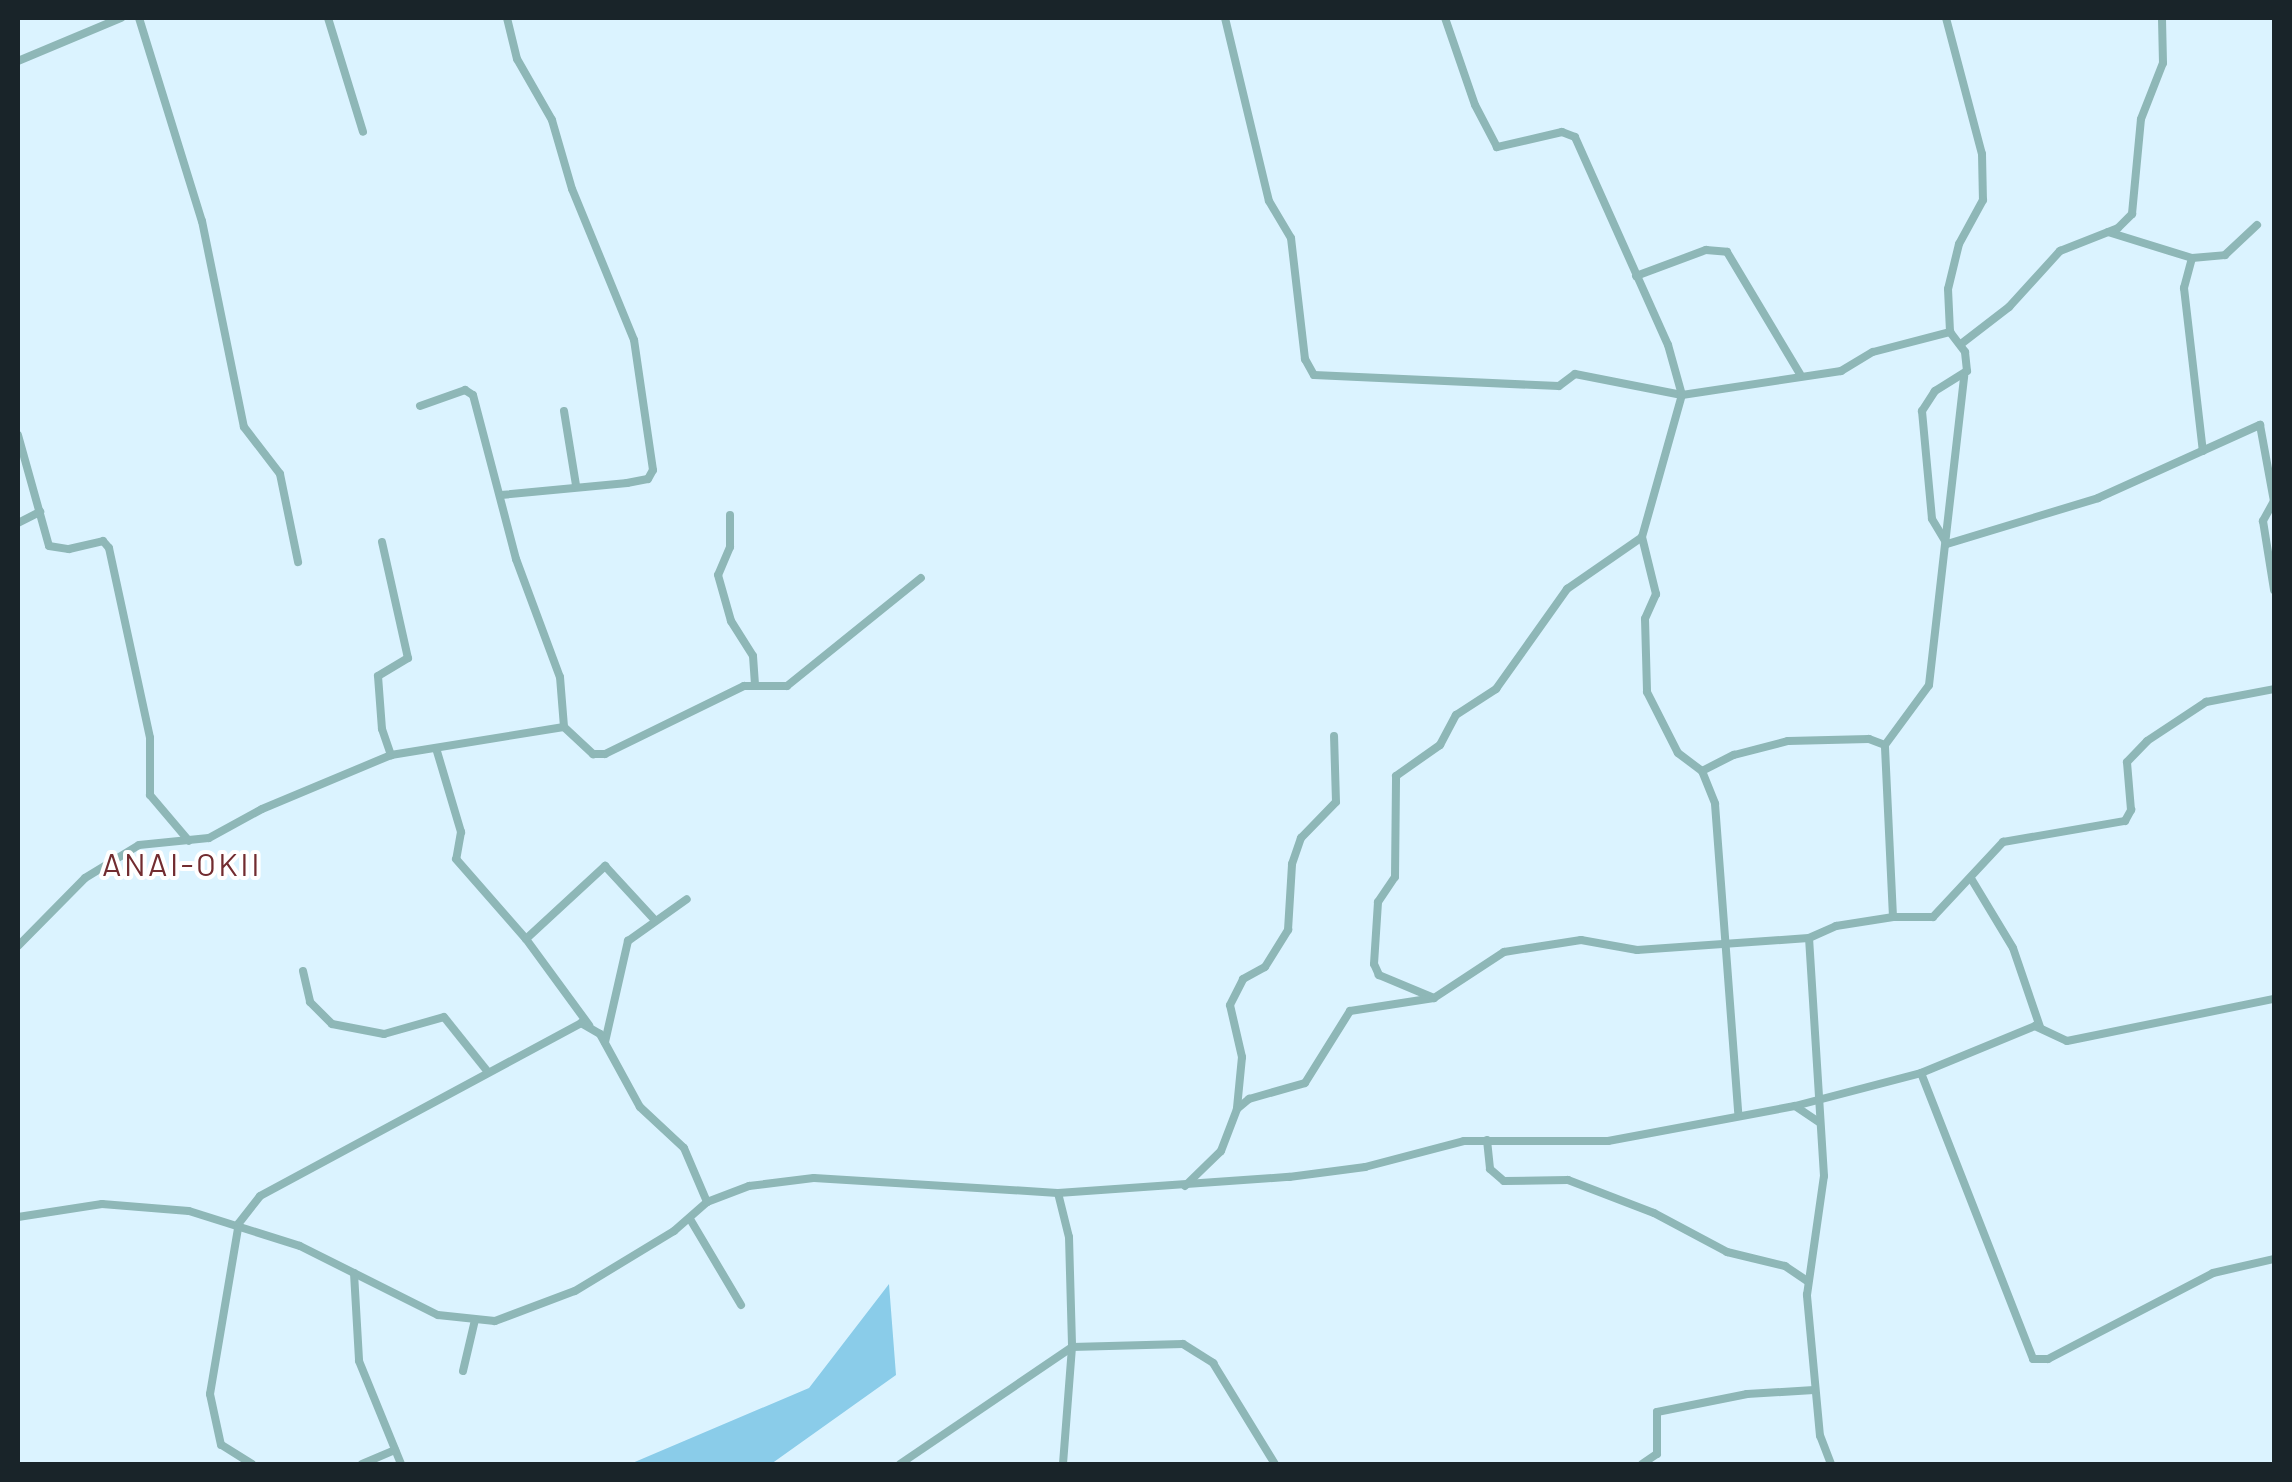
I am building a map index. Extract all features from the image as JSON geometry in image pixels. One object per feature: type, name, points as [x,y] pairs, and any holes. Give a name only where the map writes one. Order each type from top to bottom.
[{"type":"street","points":[[18,61],[121,18]]},
{"type":"street","points":[[139,18],[202,221],[244,428],[280,474],[298,562]]},
{"type":"street","points":[[328,18],[363,132]]},
{"type":"street","points":[[502,494],[648,479],[645,396],[634,340],[572,189],[552,120],[517,59],[506,18]]},
{"type":"street","points":[[1225,18],[1268,201],[1291,238],[1305,359],[1314,376],[1559,386],[1575,374],[1682,394],[1765,386],[1800,374],[1841,370],[1873,352],[1950,332]]},
{"type":"street","points":[[1445,18],[1492,142],[1506,148],[1572,133],[1636,276],[1682,394],[1642,537],[1656,594],[1645,619],[1647,692],[1678,753],[1702,771],[1715,804],[1722,945],[1738,1112]]},
{"type":"street","points":[[1893,918],[1885,745],[1929,685],[1968,360],[1950,332],[1950,278],[1958,244],[1983,200],[1982,154],[1946,18]]},
{"type":"street","points":[[1961,344],[2010,306],[2060,252],[2126,221],[2137,199],[2141,119],[2163,64],[2162,18]]},
{"type":"street","points":[[2108,232],[2192,258],[2225,255],[2258,225]]},
{"type":"street","points":[[1636,276],[1706,250],[1727,252],[1800,374]]},
{"type":"street","points":[[2192,258],[2184,288],[2203,451]]},
{"type":"street","points":[[1947,544],[1932,520],[1922,410],[1935,391],[1964,376]]},
{"type":"street","points":[[420,406],[465,390],[473,395],[516,559],[564,688],[564,728],[593,754],[616,752],[755,684],[786,686],[921,578]]},
{"type":"street","points":[[564,411],[576,485]]},
{"type":"street","points":[[1947,544],[2098,498],[2256,425],[2270,430],[2274,504],[2263,520],[2274,590]]},
{"type":"street","points":[[18,435],[49,546],[68,549],[103,541],[109,548],[150,738],[150,795],[190,840]]},
{"type":"street","points":[[18,522],[40,512]]},
{"type":"street","points":[[730,515],[730,546],[718,575],[731,622],[753,656],[755,684]]},
{"type":"street","points":[[1434,998],[1378,975],[1374,964],[1378,902],[1394,880],[1396,776],[1440,745],[1456,716],[1496,689],[1566,589],[1642,537]]},
{"type":"street","points":[[382,542],[408,658],[378,676],[382,729],[391,755]]},
{"type":"street","points":[[1237,1110],[1253,1097],[1305,1083],[1350,1011],[1434,998],[1504,952],[1580,940],[1636,950],[1808,938],[1836,926],[1933,916],[1972,880],[2003,842],[2125,820],[2130,810],[2125,770],[2147,741],[2206,702],[2274,688]]},
{"type":"street","points":[[18,946],[99,866],[148,842],[209,838],[262,809],[391,755],[564,728]]},
{"type":"street","points":[[1185,1186],[1220,1152],[1237,1110],[1242,1057],[1230,1005],[1243,980],[1265,967],[1288,930],[1292,864],[1301,838],[1336,802],[1334,736]]},
{"type":"street","points":[[1702,771],[1788,741],[1869,739],[1885,745]]},
{"type":"street","points":[[436,748],[461,832],[456,859],[526,938],[589,1025],[606,1042],[640,1107],[684,1148],[707,1202]]},
{"type":"street","points":[[526,938],[605,866],[653,918]]},
{"type":"street","points":[[1972,880],[2013,948],[2040,1027],[2055,1041],[2068,1042],[2274,998]]},
{"type":"street","points":[[606,1042],[628,941],[653,918],[687,899]]},
{"type":"street","points":[[1808,938],[1823,1188],[1806,1281],[1814,1390],[1831,1464]]},
{"type":"street","points":[[302,971],[306,996],[332,1024],[384,1034],[444,1016],[488,1072]]},
{"type":"street","points":[[252,1464],[222,1445],[211,1413],[239,1223],[260,1196],[570,1028],[589,1025]]},
{"type":"street","points":[[18,1217],[137,1204],[239,1223],[422,1309],[475,1320],[518,1317],[547,1305],[690,1219],[707,1202],[749,1186],[814,1178],[1058,1194],[1341,1172],[1487,1140],[1608,1141],[1738,1112],[1817,1102],[1921,1073],[2040,1027]]},
{"type":"street","points":[[1921,1073],[2033,1359],[2048,1359],[2212,1273],[2274,1259]]},
{"type":"street","points":[[1795,1106],[1820,1122]]},
{"type":"street","points":[[1487,1140],[1490,1169],[1504,1182],[1564,1179],[1654,1212],[1727,1252],[1784,1266],[1806,1281]]},
{"type":"street","points":[[1058,1194],[1069,1236],[1072,1347],[1063,1464]]},
{"type":"street","points":[[690,1219],[741,1304]]},
{"type":"street","points":[[354,1274],[359,1360],[401,1464]]},
{"type":"street","points":[[463,1371],[475,1320]]},
{"type":"street","points":[[900,1464],[1072,1347],[1193,1346],[1213,1364],[1275,1464]]},
{"type":"street","points":[[1642,1464],[1657,1454],[1658,1412],[1747,1394],[1814,1390]]},
{"type":"street","points":[[362,1464],[395,1450]]},
{"type":"shaded area","points":[[889,1284],[896,1375],[771,1464],[630,1464],[809,1388]]},
{"type":"district","name":"ANAI-OKII","points":[[182,863]]}]
